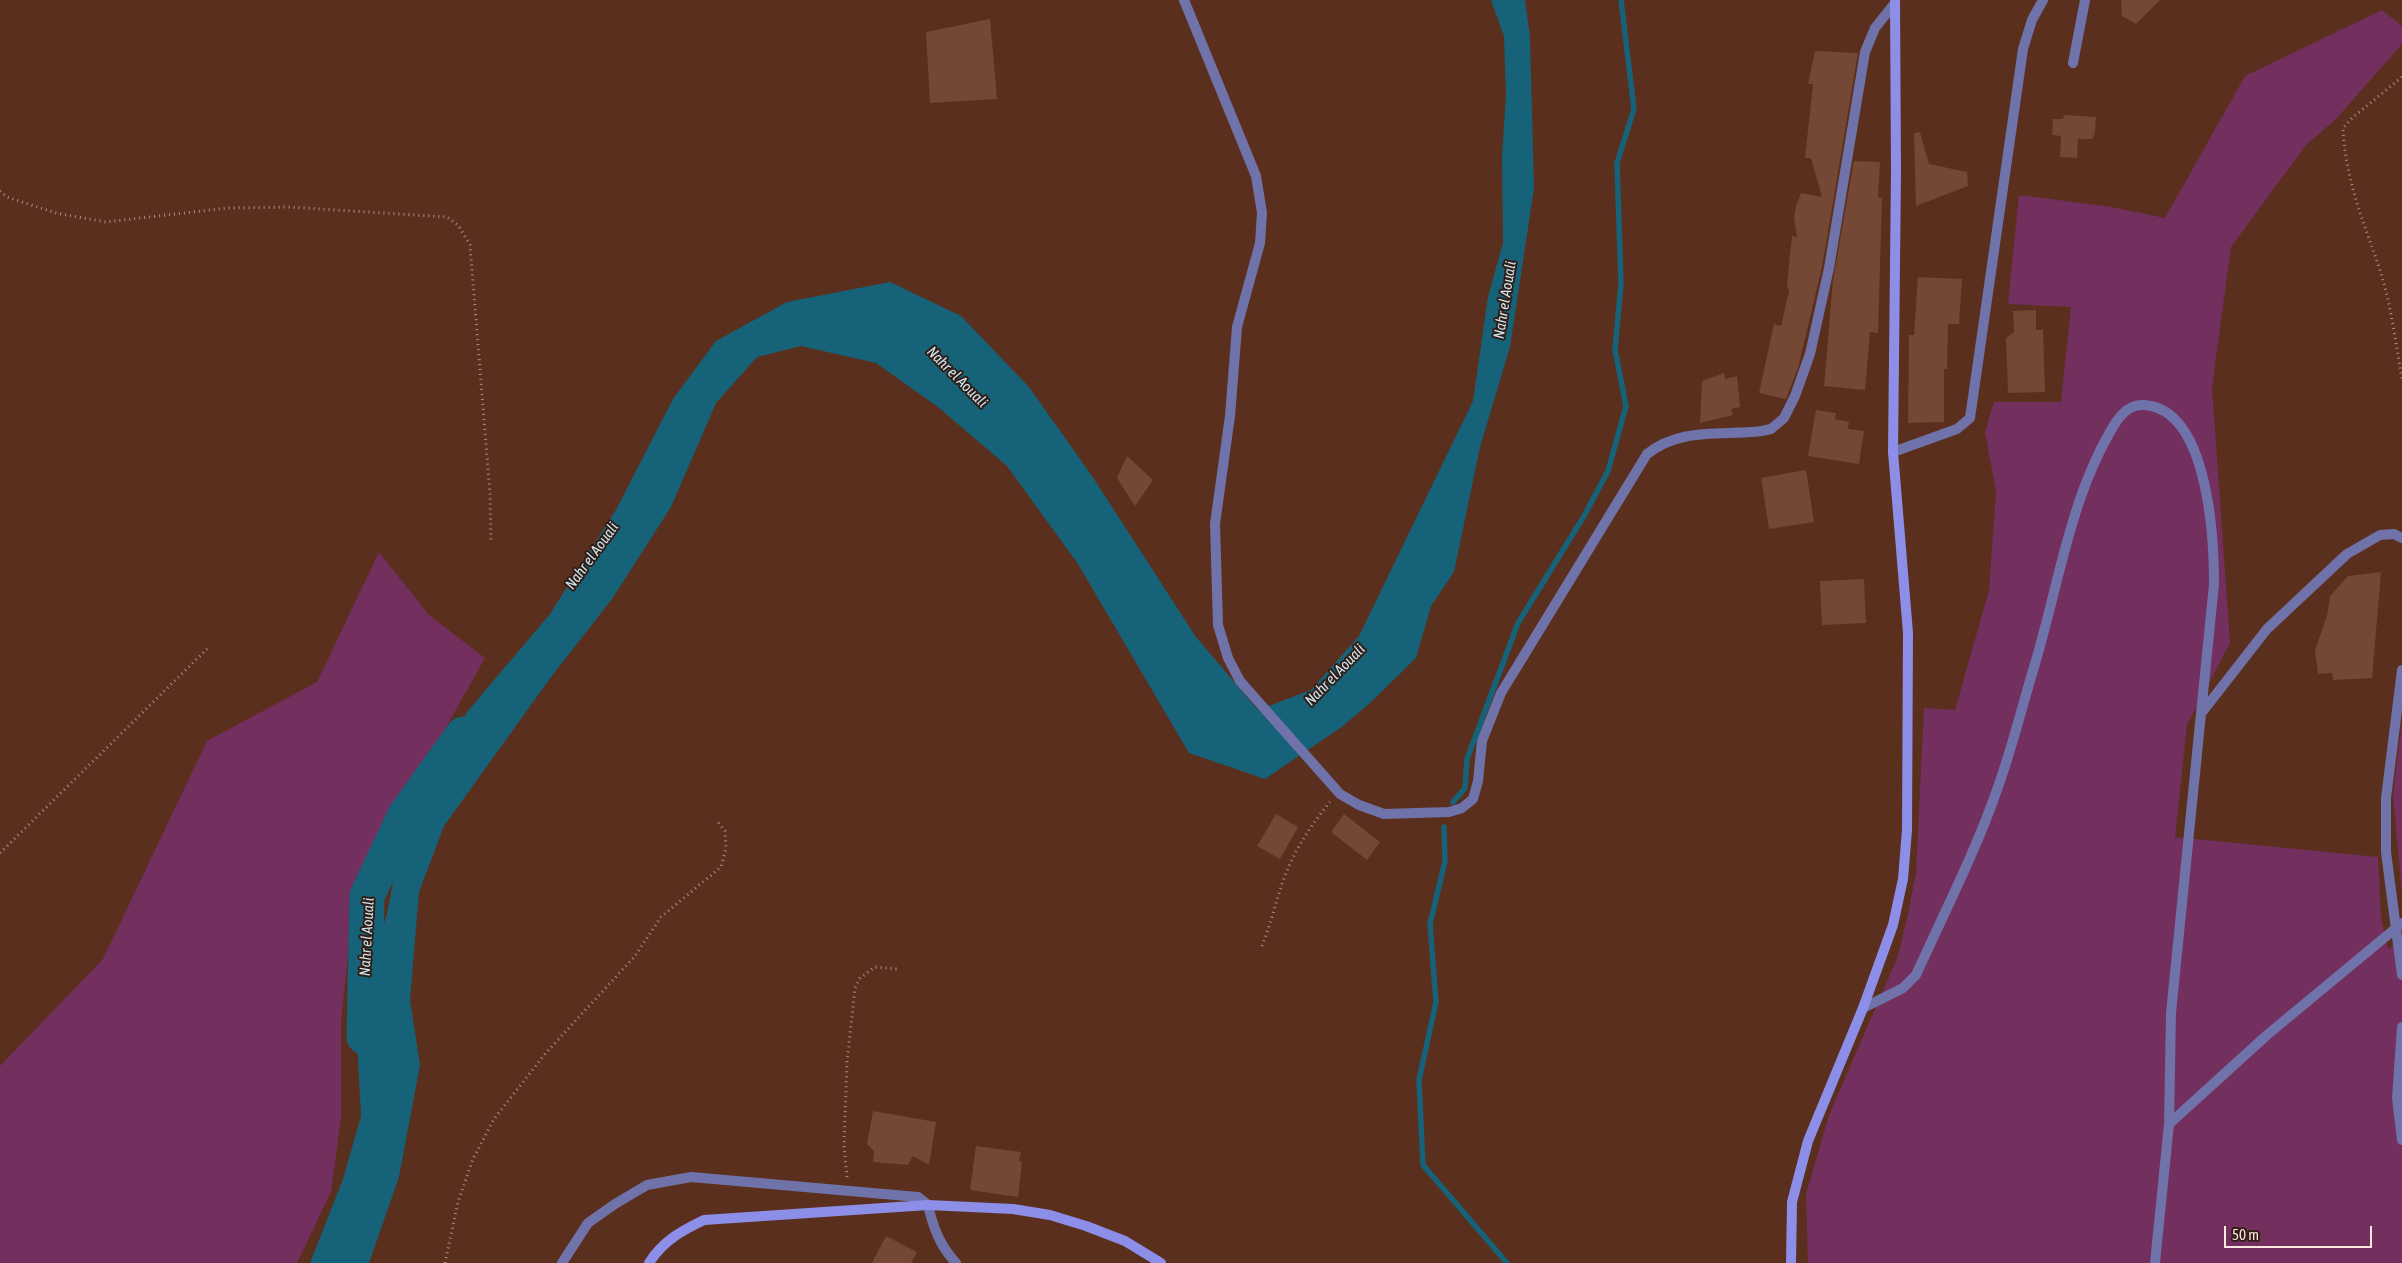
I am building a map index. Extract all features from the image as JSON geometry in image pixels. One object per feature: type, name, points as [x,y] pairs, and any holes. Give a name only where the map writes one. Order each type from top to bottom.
[{"type":"main road","points":[[1791,1263],[1792,1202],[1808,1141],[1862,1008],[1892,925],[1903,879],[1907,830],[1908,632],[1893,452],[1896,170],[1895,2]]},
{"type":"main road","points":[[649,1263],[658,1248],[680,1232],[704,1220],[928,1204],[1013,1209],[1050,1215],[1125,1241],[1160,1263]]},
{"type":"street","points":[[1184,0],[1256,176],[1262,213],[1260,243],[1237,327],[1230,416],[1214,524],[1218,626],[1228,658],[1240,681],[1340,794],[1354,803],[1384,814],[1449,812],[1462,808],[1474,799],[1478,781],[1482,741],[1501,692],[1647,454],[1658,445],[1686,436],[1762,431],[1771,429],[1784,418],[1805,372],[1820,317],[1865,52],[1875,28],[1895,2]]},
{"type":"street","points":[[1893,452],[1957,429],[1970,418],[2023,49],[2032,20],[2043,0]]},
{"type":"street","points":[[2073,64],[2085,0]]},
{"type":"street","points":[[1862,1008],[1903,988],[1916,975],[1968,862],[1998,788],[2040,650],[2065,550],[2082,497],[2102,448],[2125,411],[2134,405],[2144,404],[2158,407],[2180,424],[2187,435],[2201,474],[2210,510],[2214,548],[2214,584],[2171,1013],[2169,1124],[2155,1263]]},
{"type":"street","points":[[2202,712],[2268,629],[2348,554],[2380,535],[2394,534],[2402,538]]},
{"type":"street","points":[[2402,670],[2386,798],[2386,852],[2398,926],[2402,975]]},
{"type":"street","points":[[2169,1124],[2267,1035],[2398,926]]},
{"type":"street","points":[[2402,1027],[2397,1098],[2402,1140]]},
{"type":"street","points":[[562,1263],[588,1224],[647,1185],[691,1177],[918,1197],[928,1204],[932,1225],[946,1252],[956,1263]]},
{"type":"path","points":[[2402,77],[2352,118],[2343,128],[2344,148],[2353,196],[2382,275],[2402,379]]},
{"type":"path","points":[[0,191],[8,196],[56,213],[106,222],[228,208],[288,207],[430,214],[447,217],[458,225],[470,245],[490,494],[491,541]]},
{"type":"path","points":[[0,853],[208,648]]},
{"type":"path","points":[[1262,946],[1282,882],[1297,849],[1331,800],[1340,794]]},
{"type":"path","points":[[445,1263],[458,1202],[476,1152],[494,1119],[545,1054],[636,956],[661,917],[721,867],[726,848],[725,831],[716,820]]},
{"type":"path","points":[[850,1190],[846,1176],[844,1146],[847,1062],[855,988],[860,978],[875,967],[897,969]]},
{"type":"shaded area","points":[[2382,10],[2402,26],[2402,44],[2336,119],[2306,145],[2231,247],[2212,387],[2230,643],[2187,725],[2175,837],[2378,857],[2381,917],[2388,949],[2402,939],[2402,1263],[1808,1263],[1806,1194],[1829,1115],[1898,956],[1908,914],[1916,873],[1924,708],[1955,710],[1989,590],[1996,492],[1985,432],[1994,402],[2061,402],[2071,307],[2008,304],[2019,195],[2112,207],[2165,218],[2245,76]]},
{"type":"shaded area","points":[[379,552],[429,615],[485,658],[387,832],[353,908],[341,1021],[341,1118],[331,1192],[297,1263],[0,1263],[0,1066],[103,959],[207,741],[317,682]]},
{"type":"shaded area","points":[[2402,720],[2402,894],[2393,796]]},
{"type":"water","points":[[1491,0],[1525,0],[1530,37],[1534,188],[1510,347],[1480,447],[1454,572],[1431,606],[1416,658],[1371,702],[1343,726],[1265,779],[1189,753],[1078,564],[1007,466],[938,407],[876,363],[801,346],[757,357],[716,403],[671,507],[612,599],[551,677],[444,826],[419,892],[410,1000],[420,1065],[399,1177],[369,1263],[310,1263],[343,1179],[361,1116],[356,1021],[387,913],[402,837],[467,712],[550,614],[617,508],[673,399],[716,341],[787,302],[890,282],[961,316],[1029,387],[1092,476],[1196,637],[1258,710],[1311,690],[1359,636],[1473,401],[1488,297],[1503,243],[1502,156],[1506,95],[1504,36]]},
{"type":"building","points":[[2121,0],[2160,0],[2136,24],[2122,16]]},
{"type":"building","points":[[990,19],[997,99],[930,103],[926,32]]},
{"type":"building","points":[[1815,51],[1858,53],[1822,267],[1798,368],[1786,399],[1759,393],[1774,324],[1781,326],[1789,291],[1787,285],[1792,236],[1797,237],[1794,218],[1796,206],[1801,193],[1822,197],[1811,158],[1805,158],[1813,84],[1808,84]]},
{"type":"building","points":[[2064,115],[2096,117],[2095,132],[2092,139],[2078,139],[2077,158],[2060,157],[2061,136],[2052,135],[2053,119],[2063,119]]},
{"type":"building","points":[[1920,132],[1929,164],[1967,172],[1968,186],[1916,206],[1914,133]]},
{"type":"building","points":[[1854,161],[1880,162],[1878,197],[1882,198],[1878,333],[1870,332],[1865,390],[1824,386],[1833,280]]},
{"type":"building","points":[[1918,277],[1962,279],[1959,324],[1948,324],[1947,369],[1944,369],[1944,422],[1908,423],[1909,335],[1914,335]]},
{"type":"building","points":[[2036,310],[2036,330],[2043,330],[2045,392],[2008,393],[2006,338],[2014,332],[2013,311]]},
{"type":"building","points":[[1724,373],[1725,379],[1737,376],[1740,407],[1731,409],[1733,415],[1700,423],[1702,381]]},
{"type":"building","points":[[1816,410],[1836,413],[1835,419],[1849,422],[1848,429],[1864,431],[1859,464],[1808,456]]},
{"type":"building","points":[[1127,456],[1153,480],[1135,506],[1117,478]]},
{"type":"building","points":[[1806,470],[1814,522],[1769,529],[1761,478]]},
{"type":"building","points":[[2381,572],[2372,678],[2333,680],[2332,673],[2318,674],[2315,650],[2327,616],[2330,596],[2348,576]]},
{"type":"building","points":[[1864,579],[1866,623],[1822,625],[1820,581]]},
{"type":"building","points":[[1276,814],[1298,827],[1280,859],[1257,846]]},
{"type":"building","points":[[1344,814],[1380,842],[1367,860],[1331,832]]},
{"type":"building","points":[[873,1111],[936,1122],[929,1165],[913,1156],[908,1165],[873,1162],[874,1151],[867,1144]]},
{"type":"building","points":[[976,1146],[1021,1152],[1019,1161],[1022,1162],[1018,1197],[970,1190]]},
{"type":"building","points":[[886,1236],[917,1252],[911,1263],[872,1263]]},
{"type":"waterway","points":[[1453,802],[1465,788],[1467,759],[1518,623],[1584,516],[1608,471],[1626,406],[1615,350],[1621,284],[1617,163],[1634,109],[1621,0]]},
{"type":"waterway","name":"Nahr el Aouali","points":[[364,1037],[367,896],[405,815],[463,734]]},
{"type":"waterway","points":[[1444,827],[1445,861],[1430,924],[1436,1002],[1419,1080],[1423,1165],[1507,1263]]}]
